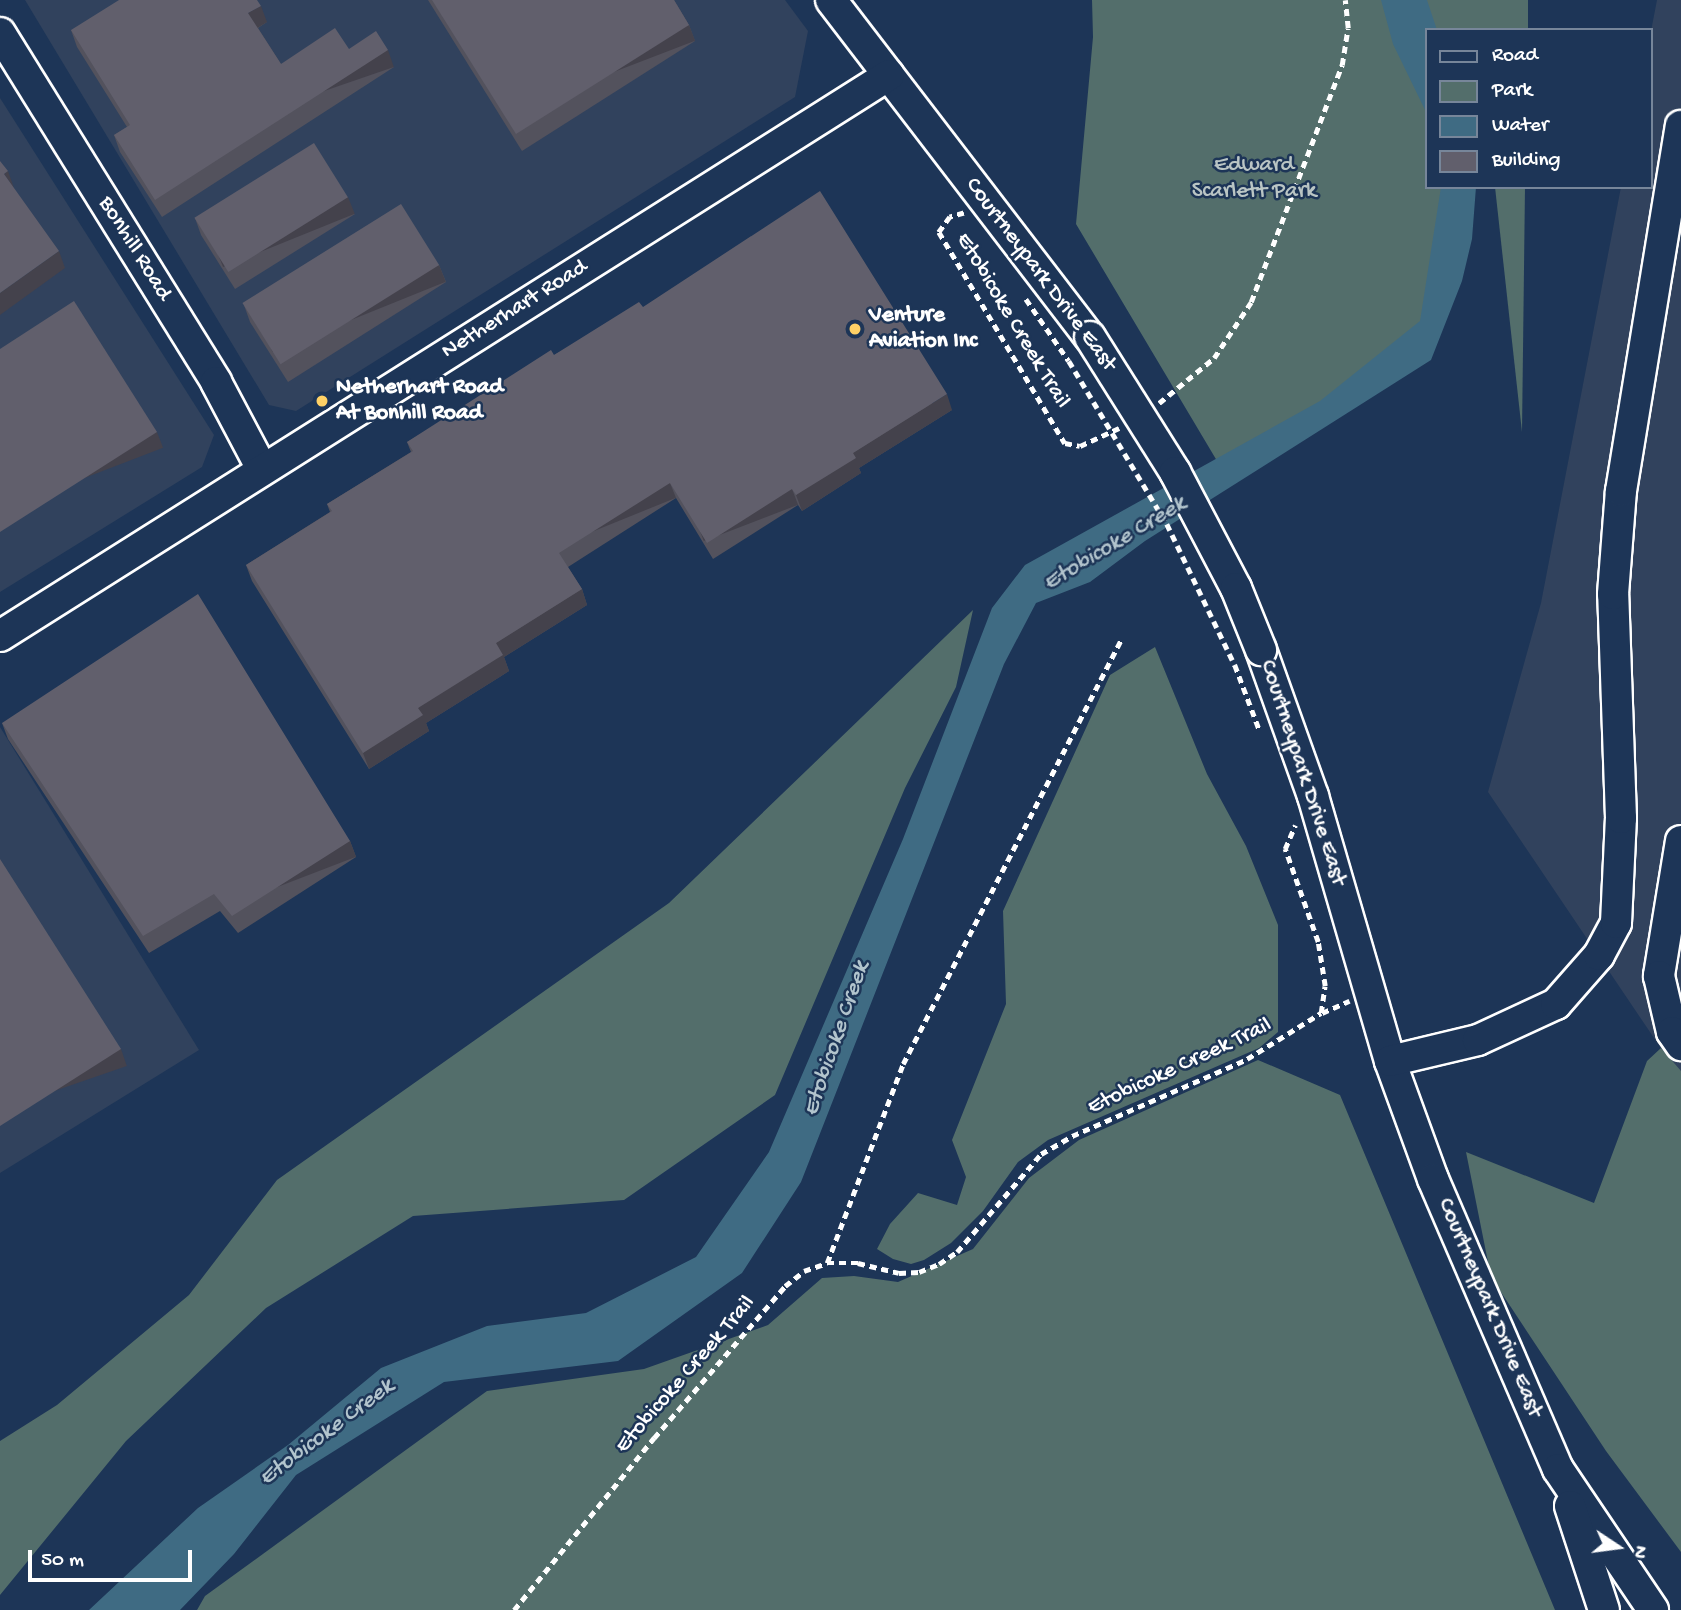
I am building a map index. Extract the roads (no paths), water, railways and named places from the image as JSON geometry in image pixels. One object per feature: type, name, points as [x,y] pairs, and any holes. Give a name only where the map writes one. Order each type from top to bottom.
[{"type":"street","name":"Courtneypark Drive East","points":[[831,0],[1090,337],[1175,472],[1236,588],[1261,650],[1317,809],[1390,1061],[1433,1180],[1558,1469],[1653,1610]]},
{"type":"street","name":"Bonhill Road","points":[[0,33],[216,382],[262,469]]},
{"type":"street","name":"Netherhart Road","points":[[0,636],[889,75]]},
{"type":"street","points":[[1390,1061],[1478,1040],[1556,1004],[1599,955],[1616,923],[1621,818],[1613,594],[1621,491],[1681,126]]},
{"type":"street","points":[[1681,841],[1659,976],[1672,1032],[1681,1045]]},
{"type":"street","points":[[1558,1469],[1604,1610]]},
{"type":"water","points":[[1381,0],[1427,0],[1436,28],[1426,28],[1426,112],[1393,44]]},
{"type":"water","name":"Etobicoke Creek","points":[[1441,189],[1476,189],[1472,239],[1462,281],[1431,360],[1145,541],[1090,582],[1036,603],[1004,664],[801,1182],[742,1273],[618,1361],[444,1382],[296,1475],[234,1554],[180,1610],[89,1610],[198,1508],[288,1445],[381,1368],[487,1326],[586,1313],[696,1257],[769,1152],[903,839],[992,608],[1025,565],[1320,401],[1420,321]]},
{"type":"place","name":"Venture Aviation Inc","points":[[855,329]]},
{"type":"place","name":"Netherhart Road At Bonhill Road","points":[[322,401]]},
{"type":"park label","name":"Edward Scarlett Park","points":[[1254,179]]}]
